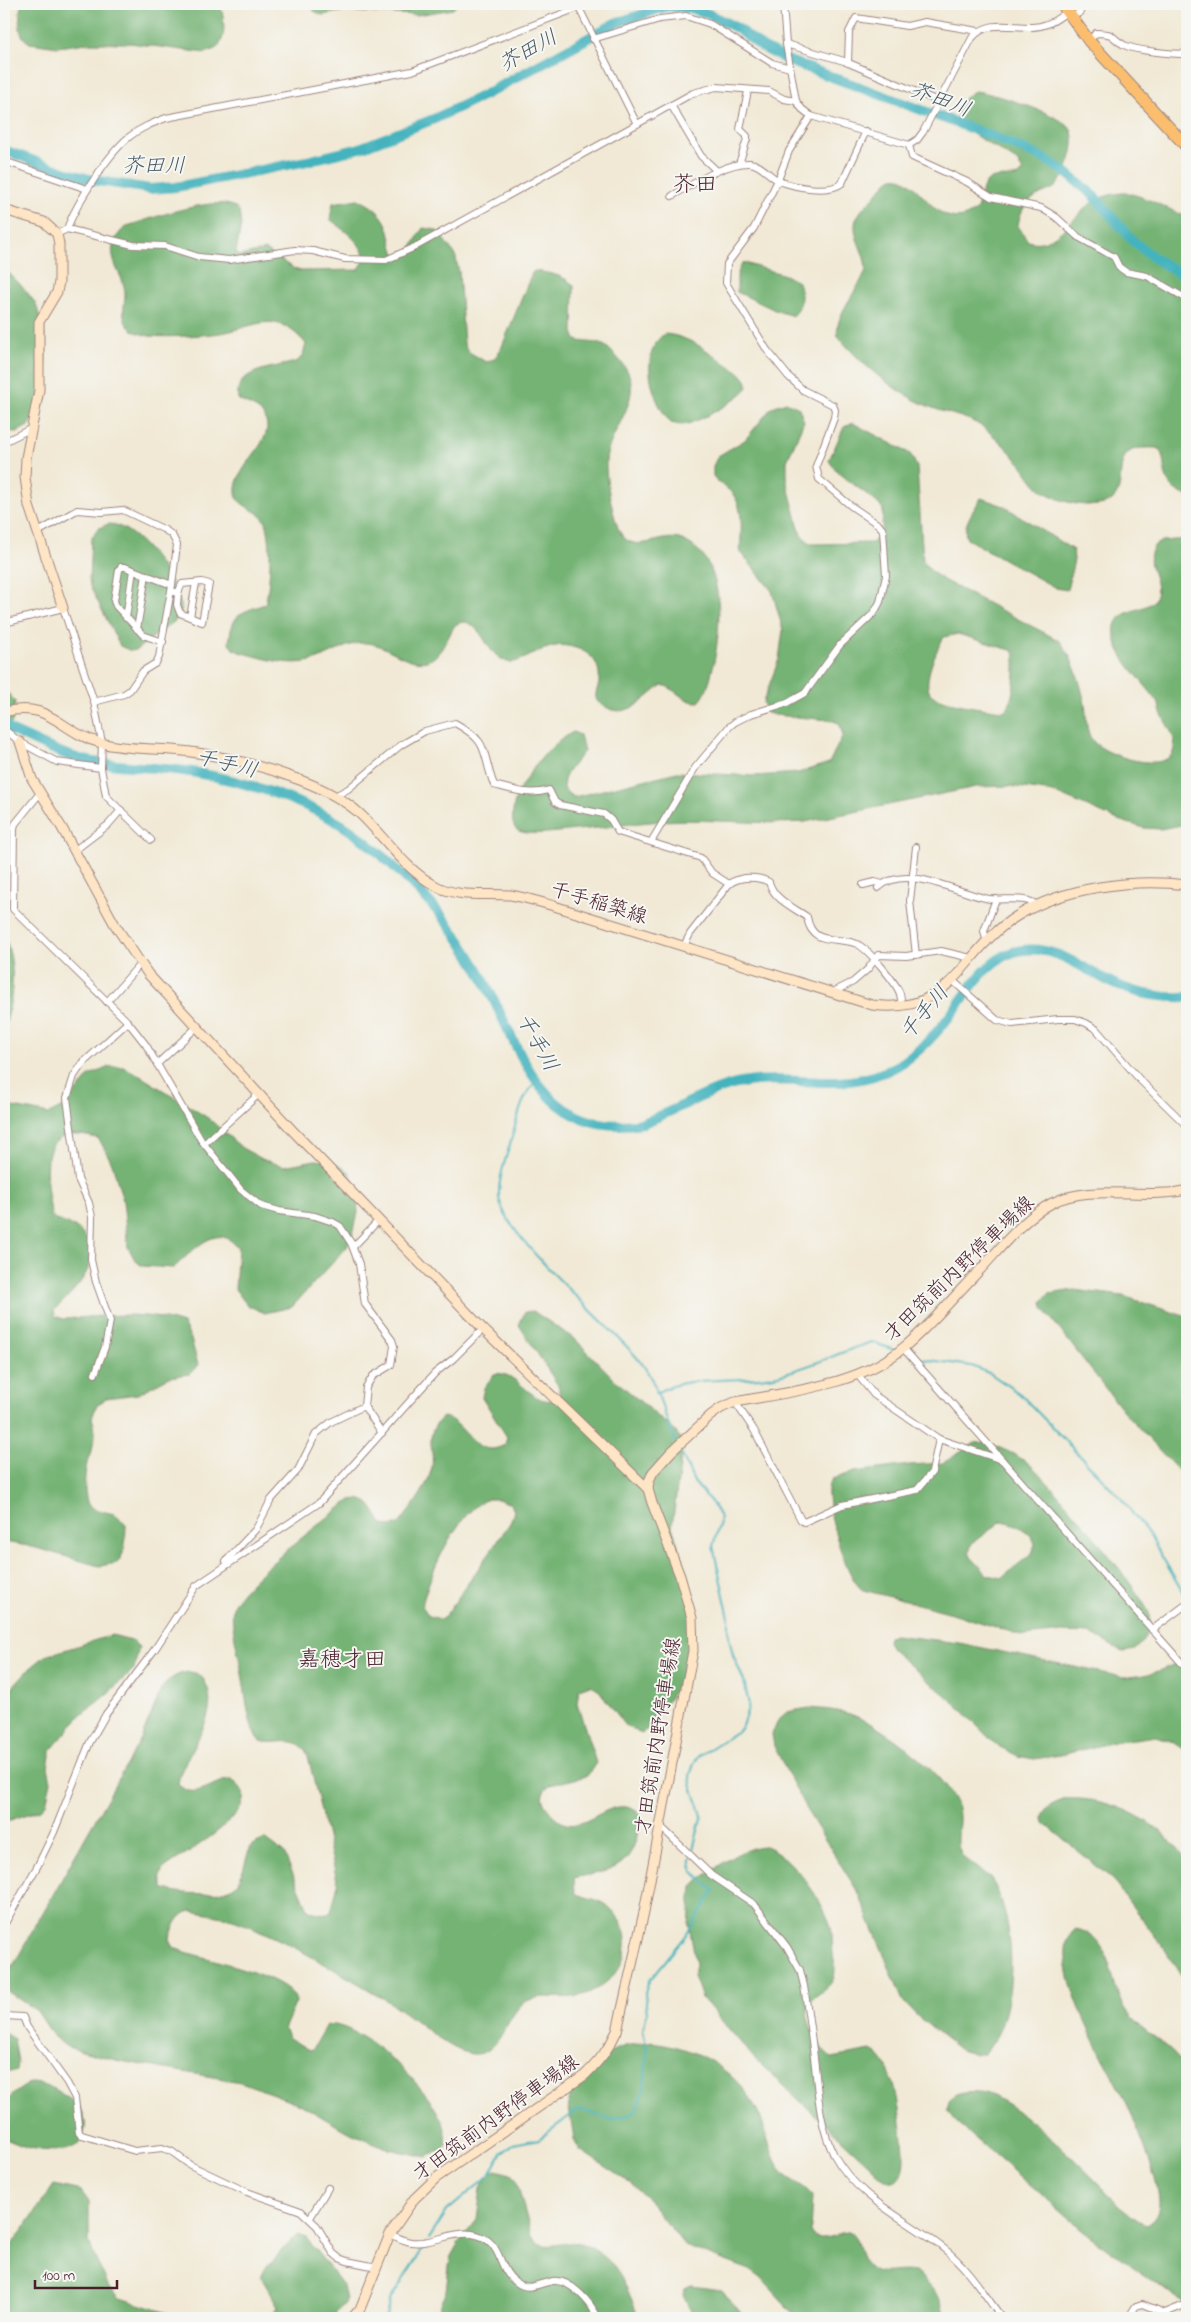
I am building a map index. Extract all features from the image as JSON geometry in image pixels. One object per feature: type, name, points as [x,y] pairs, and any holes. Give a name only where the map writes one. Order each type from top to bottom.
[{"type":"highway","points":[[1067,11],[1090,41],[1187,147]]},
{"type":"main road","points":[[4,210],[44,222],[57,234],[59,282],[57,292],[39,322],[41,370],[25,477],[27,500],[63,608]]},
{"type":"main road","name":"千手稲築線","points":[[8,711],[35,709],[44,712],[75,732],[102,745],[190,751],[240,762],[300,780],[335,796],[358,813],[415,872],[436,886],[457,893],[511,896],[554,906],[872,1005],[902,1006],[925,1000],[939,993],[971,958],[1011,920],[1061,897],[1127,883],[1161,882],[1187,885]]},
{"type":"main road","points":[[20,742],[32,779],[75,850],[115,925],[140,964],[196,1028],[483,1329],[648,1489]]},
{"type":"main road","name":"才田筑前内野停車場線","points":[[352,2318],[360,2309],[390,2234],[414,2199],[436,2178],[585,2075],[600,2061],[618,2031],[628,1990],[693,1651],[692,1618],[680,1576],[648,1489],[653,1472],[671,1452],[721,1408],[735,1402],[823,1385],[857,1374],[903,1348],[1027,1222],[1054,1202],[1090,1194],[1174,1193],[1187,1190]]},
{"type":"street","points":[[67,230],[87,189],[120,145],[129,137],[151,124],[166,118],[412,71],[588,4]]},
{"type":"street","points":[[783,4],[790,68],[796,101],[802,109],[811,116],[908,145],[917,140],[923,132],[972,38],[978,31]]},
{"type":"street","points":[[848,63],[849,32],[856,18],[907,26],[925,22],[978,31],[992,26],[1043,25],[1067,11],[1079,12],[1084,4]]},
{"type":"street","points":[[578,8],[637,124]]},
{"type":"street","points":[[593,39],[660,19],[686,16],[710,24],[772,63],[790,68]]},
{"type":"street","points":[[1090,41],[1096,33],[1112,34],[1124,45],[1155,52],[1187,54]]},
{"type":"street","points":[[786,44],[848,63],[940,102]]},
{"type":"street","points":[[57,234],[67,230],[133,245],[165,246],[199,257],[229,260],[295,250],[313,251],[345,259],[386,260],[414,247],[693,93],[716,87],[748,91],[768,91],[784,99],[796,101]]},
{"type":"street","points":[[739,164],[747,139],[747,136],[740,129],[748,91]]},
{"type":"street","points":[[671,105],[701,156],[716,170]]},
{"type":"street","points":[[651,842],[695,768],[729,727],[751,714],[786,703],[805,694],[840,645],[874,613],[886,587],[886,557],[882,530],[879,525],[851,506],[819,479],[817,473],[816,466],[834,418],[835,410],[833,406],[804,390],[788,376],[761,342],[726,283],[727,264],[754,228],[790,151],[811,116]]},
{"type":"street","points":[[672,196],[716,170],[739,164],[756,165],[778,180],[827,189],[837,187],[842,183],[866,131]]},
{"type":"street","points":[[908,145],[912,157],[967,182],[991,196],[1041,208],[1078,237],[1114,257],[1119,267],[1126,272],[1147,276],[1187,299]]},
{"type":"street","points":[[4,161],[87,189]]},
{"type":"street","points":[[4,442],[32,428]]},
{"type":"street","points":[[38,532],[77,510],[102,512],[122,510],[165,530],[175,540],[177,545],[174,590],[163,642],[156,663],[143,671],[130,690],[124,694],[94,702]]},
{"type":"street","points":[[163,642],[143,635],[118,611],[114,602],[119,570],[121,567],[125,567],[146,575],[174,590]]},
{"type":"street","points":[[126,618],[133,570]]},
{"type":"street","points":[[137,629],[146,575]]},
{"type":"street","points":[[190,617],[196,583]]},
{"type":"street","points":[[206,583],[210,588],[202,622],[178,610],[174,590],[182,584],[206,583]]},
{"type":"street","points":[[4,623],[63,608],[94,702],[102,745],[101,766],[106,796],[151,840]]},
{"type":"street","points":[[335,796],[348,789],[401,745],[425,731],[454,723],[476,737],[488,757],[494,785],[537,794],[549,790],[555,802],[560,805],[604,814],[611,820],[618,832],[701,858],[712,873],[729,884]]},
{"type":"street","points":[[4,729],[20,742],[57,762],[101,766]]},
{"type":"street","points":[[40,793],[15,824],[13,909],[128,1022],[146,1045],[205,1143],[249,1198],[261,1206],[279,1211],[315,1216],[340,1226],[353,1247],[363,1280],[362,1292],[365,1304],[392,1340],[394,1346],[391,1365],[368,1381],[364,1406],[382,1432]]},
{"type":"street","points":[[75,850],[108,825],[122,810]]},
{"type":"street","points":[[916,847],[910,913],[916,955]]},
{"type":"street","points":[[684,946],[690,934],[729,884],[736,879],[744,878],[769,882],[772,891],[777,897],[807,917],[809,927],[813,932],[835,942],[854,943],[863,948],[896,986],[902,1006]]},
{"type":"street","points":[[863,885],[875,882],[880,886],[892,879],[912,878],[996,899],[1026,899],[1039,906]]},
{"type":"street","points":[[987,943],[984,931],[996,899]]},
{"type":"street","points":[[833,992],[853,982],[868,969],[878,955],[916,955],[941,951],[971,958]]},
{"type":"street","points":[[107,1002],[140,964]]},
{"type":"street","points":[[952,980],[997,1020],[1005,1023],[1075,1019],[1096,1029],[1140,1080],[1187,1126]]},
{"type":"street","points":[[95,1374],[108,1339],[110,1321],[96,1282],[92,1260],[92,1217],[89,1203],[78,1179],[67,1098],[74,1076],[83,1063],[128,1022]]},
{"type":"street","points":[[157,1064],[196,1028]]},
{"type":"street","points":[[205,1143],[259,1094]]},
{"type":"street","points":[[353,1247],[379,1220]]},
{"type":"street","points":[[4,1925],[38,1865],[54,1832],[90,1742],[106,1714],[155,1648],[196,1586],[319,1503],[332,1491],[436,1372],[453,1359],[483,1329]]},
{"type":"street","points":[[903,1348],[1187,1670]]},
{"type":"street","points":[[857,1374],[874,1394],[938,1439],[1003,1461]]},
{"type":"street","points":[[735,1402],[754,1430],[801,1520],[804,1522],[842,1505],[916,1490],[932,1472],[938,1439]]},
{"type":"street","points":[[219,1569],[256,1529],[271,1500],[298,1470],[316,1434],[331,1422],[364,1406]]},
{"type":"street","points":[[1152,1630],[1187,1604]]},
{"type":"street","points":[[660,1826],[711,1875],[754,1904],[787,1948],[800,1970],[804,1986],[818,2102],[828,2138],[842,2168],[858,2186],[880,2205],[944,2248],[978,2286],[1002,2318]]},
{"type":"street","points":[[4,2016],[23,2017],[27,2027],[67,2084],[75,2098],[79,2133],[135,2151],[162,2148],[171,2151],[190,2165],[247,2192],[285,2204],[310,2218],[333,2253],[339,2258],[347,2262],[377,2267]]},
{"type":"street","points":[[310,2218],[328,2188]]},
{"type":"street","points":[[390,2234],[410,2242],[429,2242],[457,2234],[472,2234],[486,2239],[500,2255],[510,2277],[518,2284],[530,2288],[554,2281],[568,2286],[588,2302],[598,2318]]},
{"type":"street","points":[[1134,2318],[1132,2312],[1136,2306],[1142,2304],[1165,2312],[1187,2304]]},
{"type":"green space","points":[[21,4],[218,4],[222,12],[224,29],[219,46],[206,53],[130,43],[86,43],[58,47],[30,43],[25,40],[20,31]]},
{"type":"green space","points":[[311,4],[457,4],[453,9],[417,15],[344,11],[322,15],[314,11]]},
{"type":"green space","points":[[976,91],[1039,110],[1062,122],[1069,127],[1072,133],[1073,148],[1062,179],[1053,188],[1030,201],[1021,214],[1018,226],[1028,241],[1047,241],[1064,230],[1093,202],[1116,194],[1129,193],[1137,195],[1187,217],[1187,496],[1174,488],[1167,479],[1160,449],[1141,448],[1129,452],[1123,460],[1118,492],[1111,500],[1099,505],[1078,504],[1055,497],[1040,488],[1010,452],[983,427],[969,420],[930,407],[892,386],[857,357],[838,336],[839,320],[866,270],[855,231],[857,217],[888,181],[893,178],[902,179],[940,212],[951,217],[963,217],[977,209],[982,191],[991,179],[1021,175],[1023,171],[1017,161],[958,125],[957,115],[961,104],[968,95]]},
{"type":"green space","points":[[358,199],[370,205],[383,218],[398,258],[410,249],[423,228],[436,230],[455,254],[459,272],[464,344],[469,352],[486,362],[494,359],[501,349],[534,271],[561,277],[574,286],[573,332],[576,340],[598,343],[605,346],[621,362],[629,374],[631,386],[630,399],[614,436],[606,461],[609,494],[618,528],[624,537],[631,542],[647,543],[674,538],[682,540],[697,549],[707,563],[714,579],[718,596],[719,615],[716,651],[705,694],[699,702],[683,698],[667,686],[662,685],[643,701],[629,709],[614,710],[597,700],[598,668],[592,657],[582,650],[561,645],[553,646],[510,663],[495,654],[473,625],[462,622],[455,625],[444,646],[432,659],[419,662],[370,643],[357,643],[318,659],[298,663],[269,660],[233,649],[229,643],[230,633],[235,620],[243,612],[265,604],[270,560],[269,535],[263,518],[243,504],[236,493],[241,472],[262,443],[267,424],[261,412],[238,399],[239,389],[249,375],[298,361],[303,355],[306,344],[288,328],[269,322],[226,332],[200,335],[157,337],[136,332],[126,323],[124,288],[114,263],[113,246],[118,236],[127,226],[186,208],[203,205],[231,205],[239,211],[241,225],[236,253],[240,256],[266,250],[294,269],[301,271],[358,270],[365,260],[361,248],[352,237],[330,219],[333,203]]},
{"type":"green space","points":[[745,263],[785,275],[798,282],[801,290],[801,300],[793,316],[777,311],[737,292],[737,276],[741,265]]},
{"type":"green space","points":[[4,268],[36,304],[44,331],[45,358],[42,385],[30,425],[17,432],[4,431]]},
{"type":"green space","points":[[664,334],[674,335],[704,349],[740,373],[746,380],[748,387],[720,409],[694,422],[685,425],[671,423],[658,403],[651,378],[651,353],[656,343]]},
{"type":"green space","points":[[786,402],[799,408],[804,421],[787,461],[787,483],[801,535],[811,544],[872,543],[882,530],[883,509],[838,472],[829,460],[844,427],[853,423],[907,452],[911,455],[917,467],[923,562],[932,572],[945,581],[1060,641],[1073,663],[1079,679],[1090,737],[1100,747],[1122,757],[1149,762],[1160,761],[1169,757],[1174,750],[1175,744],[1162,716],[1159,704],[1121,654],[1115,637],[1115,627],[1118,619],[1131,611],[1147,606],[1153,602],[1156,596],[1157,590],[1150,559],[1155,545],[1162,541],[1187,539],[1187,824],[1160,829],[1144,828],[1118,820],[1053,792],[1009,786],[976,787],[805,822],[769,823],[679,820],[546,833],[522,832],[514,827],[514,804],[519,790],[542,757],[556,743],[573,732],[580,735],[584,751],[566,775],[564,781],[564,787],[567,792],[574,797],[677,772],[755,776],[798,773],[829,763],[843,735],[839,723],[830,720],[767,713],[763,702],[779,659],[783,630],[772,591],[740,551],[741,520],[735,498],[713,476],[713,466],[718,456],[745,440],[772,407]],"holes":[[[958,634],[1014,651],[1014,682],[1011,699],[1006,710],[1002,711],[952,703],[934,697],[930,693],[928,688],[929,673],[934,657],[944,637]]]},
{"type":"green space","points":[[981,498],[1004,506],[1073,550],[1074,560],[1067,590],[1056,588],[967,539],[967,523]]},
{"type":"green space","points":[[108,524],[119,526],[131,533],[143,544],[173,585],[182,610],[175,621],[136,650],[131,651],[120,646],[90,586],[91,540],[97,529]]},
{"type":"green space","points":[[4,689],[15,701],[13,719],[4,742]]},
{"type":"green space","points":[[4,935],[11,958],[12,982],[10,1006],[4,1030]]},
{"type":"green space","points":[[109,1067],[124,1067],[137,1074],[208,1118],[242,1148],[264,1160],[284,1166],[315,1160],[331,1161],[350,1172],[356,1191],[358,1212],[354,1230],[347,1247],[292,1307],[265,1313],[247,1305],[235,1289],[238,1248],[230,1240],[222,1237],[213,1238],[196,1247],[173,1268],[142,1266],[135,1260],[128,1247],[123,1201],[112,1163],[99,1139],[78,1135],[64,1137],[54,1144],[46,1169],[52,1217],[77,1229],[87,1239],[91,1250],[90,1261],[80,1283],[54,1310],[55,1316],[64,1319],[139,1315],[183,1324],[191,1339],[198,1365],[190,1374],[169,1377],[138,1394],[106,1398],[96,1407],[92,1418],[95,1439],[85,1473],[88,1505],[96,1510],[114,1514],[126,1525],[125,1545],[120,1559],[117,1563],[99,1566],[29,1546],[4,1542],[4,1111],[14,1107],[49,1114],[63,1107],[90,1075]]},
{"type":"green space","points":[[1074,1290],[1123,1296],[1187,1317],[1187,1480],[1124,1412],[1043,1308],[1042,1301],[1049,1294]]},
{"type":"green space","points":[[533,1311],[576,1340],[614,1379],[675,1431],[681,1439],[682,1450],[672,1526],[690,1586],[694,1623],[689,1656],[683,1678],[650,1727],[642,1733],[627,1727],[597,1688],[590,1685],[579,1689],[577,1703],[596,1763],[587,1776],[550,1785],[543,1794],[543,1801],[548,1809],[565,1824],[585,1821],[617,1807],[628,1807],[639,1813],[640,1824],[637,1836],[628,1857],[614,1868],[574,1878],[575,1893],[597,1900],[609,1907],[619,1920],[625,1933],[626,1947],[623,1960],[616,1972],[594,1990],[579,1996],[539,1997],[527,2001],[513,2015],[491,2048],[483,2053],[473,2054],[447,2044],[380,1996],[281,1941],[231,1919],[192,1911],[183,1914],[172,1931],[170,1940],[174,1948],[263,1976],[291,1992],[296,2002],[284,2029],[289,2038],[309,2050],[313,2049],[327,2025],[342,2027],[362,2037],[383,2052],[404,2071],[423,2092],[438,2113],[446,2132],[445,2148],[427,2157],[389,2149],[346,2131],[300,2104],[241,2082],[120,2061],[67,2047],[54,2037],[37,2011],[8,1992],[6,1987],[7,1979],[142,1737],[161,1690],[176,1676],[189,1672],[201,1676],[209,1695],[209,1709],[206,1722],[186,1761],[178,1784],[184,1789],[197,1791],[231,1780],[242,1791],[242,1803],[234,1816],[220,1830],[162,1870],[160,1877],[163,1888],[179,1892],[202,1894],[224,1891],[233,1887],[240,1878],[252,1845],[265,1839],[284,1853],[308,1909],[319,1913],[331,1912],[338,1884],[308,1756],[297,1743],[261,1741],[256,1737],[249,1714],[235,1640],[233,1607],[238,1597],[266,1568],[351,1500],[363,1500],[371,1506],[383,1525],[399,1524],[418,1499],[428,1479],[432,1463],[431,1437],[436,1424],[443,1417],[458,1425],[477,1444],[485,1448],[494,1449],[505,1445],[507,1437],[482,1397],[484,1388],[494,1374],[503,1374],[511,1377],[542,1399],[550,1400],[559,1397],[559,1387],[519,1325],[525,1312]],"holes":[[[488,1499],[498,1499],[511,1504],[514,1511],[510,1523],[446,1615],[440,1619],[429,1616],[422,1606],[425,1593],[446,1545],[466,1516],[477,1505]]]},
{"type":"green space","points":[[984,1442],[996,1446],[1029,1464],[1055,1491],[1115,1563],[1144,1604],[1151,1620],[1147,1634],[1135,1650],[1123,1652],[1089,1633],[1062,1632],[1024,1636],[945,1611],[863,1590],[857,1584],[850,1573],[838,1543],[830,1512],[828,1486],[832,1479],[855,1472],[943,1463],[975,1443]],"holes":[[[1002,1521],[1022,1528],[1030,1535],[1035,1544],[1032,1553],[1002,1578],[988,1575],[971,1557],[969,1551],[972,1543]]]},
{"type":"green space","points":[[112,1635],[131,1640],[139,1647],[134,1669],[80,1716],[51,1750],[48,1767],[51,1782],[46,1804],[40,1810],[4,1822],[4,1696],[27,1671],[45,1656]]},
{"type":"green space","points":[[894,1635],[959,1643],[1123,1677],[1140,1676],[1156,1672],[1187,1658],[1187,1751],[1173,1742],[1156,1736],[1118,1741],[1061,1755],[1034,1759],[1018,1756],[996,1745],[956,1704],[892,1650],[888,1641],[889,1637]]},
{"type":"green space","points":[[808,1708],[850,1714],[878,1728],[925,1764],[938,1777],[956,1803],[959,1816],[958,1843],[961,1854],[968,1862],[982,1870],[994,1884],[1002,1902],[1010,1947],[1009,1996],[1004,2018],[995,2038],[984,2054],[974,2054],[960,2050],[917,2016],[903,2001],[858,1892],[807,1811],[774,1746],[772,1734],[779,1719],[787,1712]]},
{"type":"green space","points":[[1066,1799],[1101,1802],[1135,1815],[1165,1835],[1187,1862],[1187,1984],[1164,1948],[1110,1877],[1044,1823],[1043,1818],[1046,1810],[1053,1804]]},
{"type":"green space","points":[[765,1846],[785,1858],[804,1879],[820,1902],[831,1927],[834,1977],[828,1986],[811,2000],[807,2009],[809,2021],[819,2044],[832,2058],[871,2051],[875,2053],[887,2068],[895,2088],[904,2149],[903,2170],[896,2181],[889,2181],[882,2177],[754,2058],[702,1998],[694,1976],[696,1964],[689,1925],[692,1887],[737,1854],[755,1847]]},
{"type":"green space","points":[[1076,1929],[1089,1934],[1098,1942],[1109,1963],[1120,2000],[1126,2011],[1141,2027],[1174,2053],[1187,2070],[1187,2305],[1083,2231],[955,2121],[948,2112],[948,2104],[952,2098],[961,2093],[980,2092],[995,2097],[1023,2115],[1052,2138],[1134,2218],[1146,2225],[1156,2216],[1159,2204],[1158,2193],[1150,2162],[1122,2094],[1078,2005],[1070,1981],[1066,1960],[1067,1941]]},
{"type":"green space","points":[[4,2033],[14,2039],[18,2062],[17,2070],[4,2074]]},
{"type":"green space","points":[[646,2042],[663,2044],[695,2053],[724,2070],[736,2081],[756,2108],[780,2169],[787,2177],[805,2188],[812,2196],[810,2233],[820,2238],[848,2233],[853,2234],[866,2265],[872,2269],[877,2272],[914,2272],[931,2286],[939,2298],[944,2318],[798,2318],[761,2278],[750,2270],[685,2246],[645,2196],[631,2184],[580,2150],[574,2139],[568,2101],[571,2090],[614,2050]]},
{"type":"green space","points":[[30,2083],[51,2088],[78,2105],[85,2118],[85,2126],[84,2133],[77,2144],[64,2150],[48,2151],[25,2147],[4,2138],[4,2110],[6,2104],[13,2094]]},
{"type":"green space","points":[[495,2170],[511,2174],[516,2179],[531,2234],[535,2240],[540,2244],[546,2245],[579,2243],[603,2256],[619,2273],[639,2318],[434,2318],[446,2291],[450,2258],[459,2242],[477,2220],[481,2189],[485,2178]]},
{"type":"green space","points":[[54,2185],[81,2191],[89,2202],[89,2241],[108,2285],[120,2298],[171,2314],[213,2318],[4,2318],[4,2253],[18,2237]]},
{"type":"green space","points":[[297,2235],[306,2238],[343,2285],[346,2301],[332,2318],[271,2318],[278,2306],[261,2277],[264,2270]]},
{"type":"green space","points":[[691,2286],[722,2290],[745,2318],[694,2318],[683,2294],[685,2289]]},
{"type":"waterway","name":"芥田川","points":[[4,150],[64,172],[93,180],[150,189],[176,187],[307,161],[360,148],[434,119],[484,95],[616,23],[668,6],[690,8],[709,14],[737,28],[762,47],[789,61],[989,135],[1043,158],[1064,171],[1093,195],[1133,241],[1154,258],[1187,278]]},
{"type":"waterway","name":"千手川","points":[[4,724],[10,730],[65,754],[84,760],[192,772],[231,780],[289,799],[325,815],[352,831],[412,884],[447,923],[476,966],[519,1052],[535,1078],[554,1100],[577,1116],[606,1124],[643,1123],[705,1095],[741,1083],[781,1080],[838,1082],[858,1080],[877,1075],[905,1061],[926,1044],[989,966],[1011,953],[1023,950],[1036,950],[1060,955],[1106,980],[1134,991],[1160,996],[1187,997]]},
{"type":"waterway","points":[[537,1082],[523,1101],[501,1174],[499,1196],[505,1214],[538,1257],[643,1365],[653,1383],[676,1442]]},
{"type":"waterway","points":[[656,1393],[683,1383],[759,1378],[786,1373],[872,1342],[894,1350]]},
{"type":"waterway","points":[[915,1358],[972,1366],[991,1374],[1020,1394],[1120,1497],[1148,1533],[1187,1599]]},
{"type":"waterway","points":[[679,1448],[694,1482],[712,1503],[720,1517],[713,1546],[729,1618],[729,1638],[733,1655],[744,1681],[749,1705],[741,1729],[700,1755],[694,1763],[690,1776],[691,1784],[702,1815],[692,1853]]},
{"type":"waterway","points":[[429,2239],[447,2211],[490,2175],[501,2154],[513,2144],[539,2139],[575,2112],[583,2110],[610,2120],[632,2114],[638,2108],[644,2089],[647,2051],[643,2029],[647,2014],[645,1993],[649,1981],[685,1937],[714,1890],[694,1873],[691,1858]]},
{"type":"waterway","points":[[385,2318],[391,2298],[427,2243]]},
{"type":"district","name":"芥田","points":[[695,183]]},
{"type":"district","name":"嘉穂才田","points":[[342,1658]]}]
